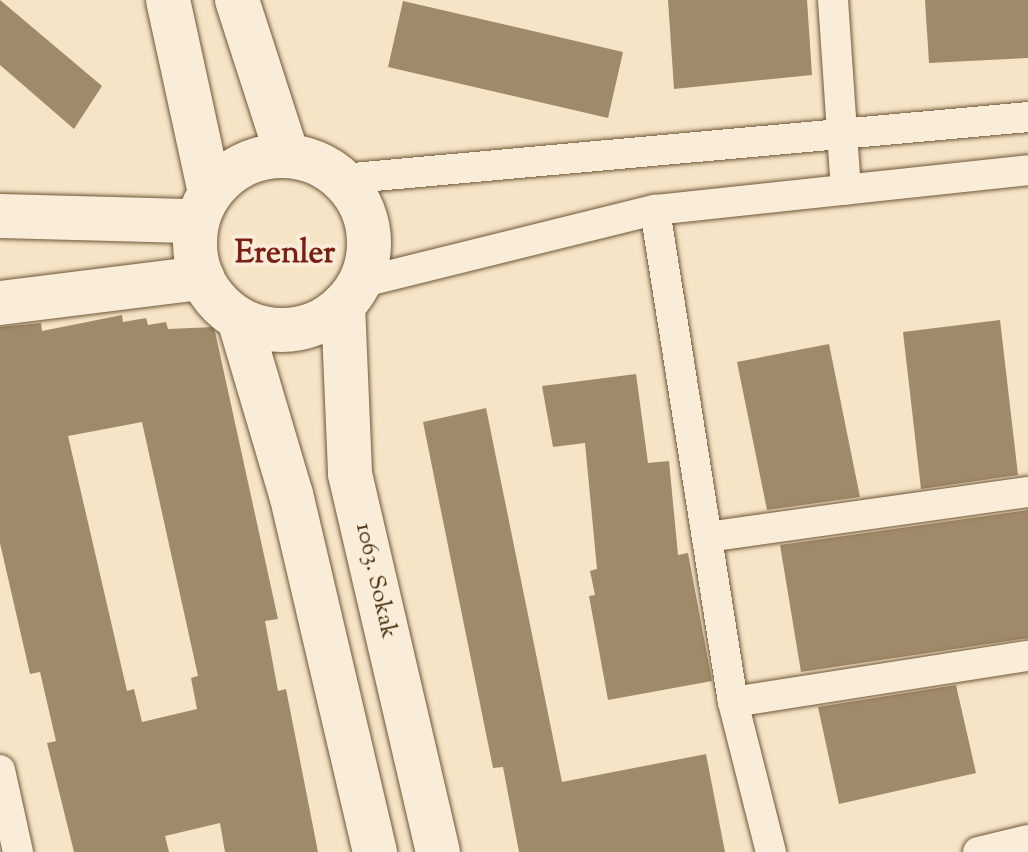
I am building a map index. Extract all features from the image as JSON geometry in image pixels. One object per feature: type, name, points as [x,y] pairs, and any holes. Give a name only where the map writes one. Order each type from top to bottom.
[{"type":"main road","points":[[168,0],[203,207],[202,278],[239,319],[291,494],[375,852]]},
{"type":"main road","points":[[237,0],[287,155]]},
{"type":"main road","points":[[0,216],[203,207],[244,165],[287,155],[317,162],[342,179],[368,229],[351,294],[293,329],[239,319]]},
{"type":"main road","points":[[0,303],[202,278]]},
{"type":"main road","name":"1063. Sokak","points":[[351,294],[350,474],[438,852]]},
{"type":"street","points":[[833,0],[846,190]]},
{"type":"street","points":[[342,179],[842,129],[1028,117]]},
{"type":"street","points":[[351,294],[655,210],[1028,170]]},
{"type":"street","points":[[655,210],[733,702],[771,852]]},
{"type":"street","points":[[707,537],[1028,492]]},
{"type":"street","points":[[733,702],[1028,656]]},
{"type":"street","points":[[0,770],[18,852]]},
{"type":"street","points":[[978,852],[1028,840]]},
{"type":"building","points":[[0,0],[102,86],[74,129],[0,65]]},
{"type":"building","points":[[668,0],[807,0],[812,75],[674,89]]},
{"type":"building","points":[[925,0],[1028,0],[1028,58],[929,63]]},
{"type":"building","points":[[403,1],[623,52],[608,118],[388,67]]},
{"type":"building","points":[[122,315],[123,322],[146,318],[148,325],[166,322],[168,329],[214,327],[278,619],[265,621],[278,691],[286,689],[318,852],[225,852],[220,823],[165,836],[169,852],[74,852],[47,743],[56,741],[40,672],[30,674],[0,543],[0,327],[41,323],[42,331]],"holes":[[[142,422],[198,676],[191,678],[197,709],[142,722],[134,689],[127,691],[68,436]]]},
{"type":"building","points":[[1000,320],[1018,475],[921,489],[903,332]]},
{"type":"building","points":[[829,344],[860,497],[767,510],[737,362]]},
{"type":"building","points":[[636,374],[648,463],[669,461],[678,555],[688,553],[712,681],[608,700],[589,596],[595,595],[590,571],[597,569],[585,443],[553,447],[542,386]]},
{"type":"building","points":[[486,408],[562,782],[706,754],[725,852],[519,852],[503,767],[493,768],[423,422]]},
{"type":"building","points":[[1028,510],[1028,638],[801,672],[780,545]]},
{"type":"building","points":[[956,685],[976,773],[839,804],[818,707]]},
{"type":"district","name":"Erenler","points":[[285,254]]}]
